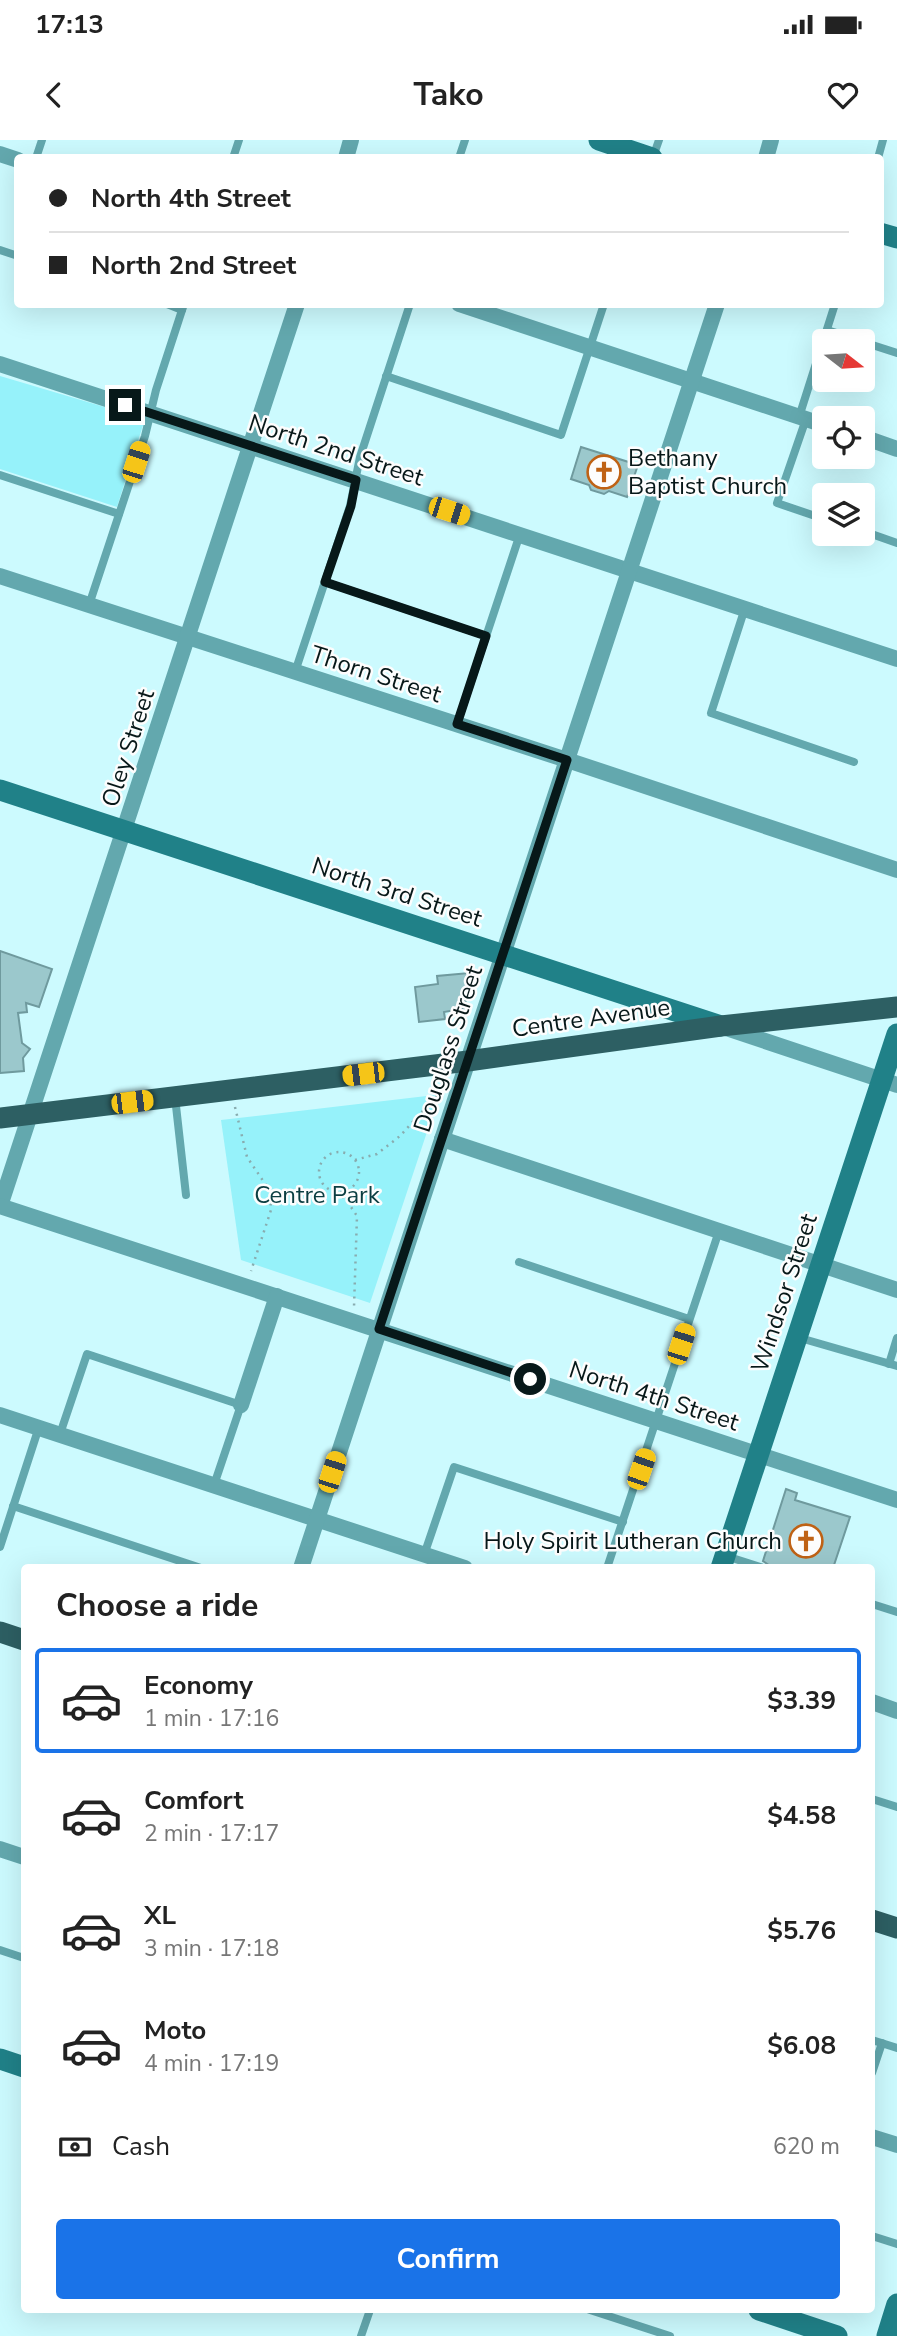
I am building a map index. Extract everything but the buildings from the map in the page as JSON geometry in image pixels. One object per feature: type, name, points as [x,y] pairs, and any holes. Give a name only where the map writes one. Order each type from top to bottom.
[{"type":"main road","name":"Centre Avenue","points":[[0,1118],[468,1061],[721,1026],[897,1007]]},
{"type":"main road","points":[[0,1632],[21,1639]]},
{"type":"main road","points":[[875,1921],[897,1928]]},
{"type":"street","points":[[598,140],[640,154]]},
{"type":"street","name":"Oley Street","points":[[0,1206],[296,308]]},
{"type":"street","points":[[471,308],[812,421]]},
{"type":"street","name":"Douglass Street","points":[[302,1564],[716,308]]},
{"type":"street","name":"North 2nd Street","points":[[0,364],[897,659]]},
{"type":"street","points":[[875,442],[897,449]]},
{"type":"street","name":"Thorn Street","points":[[0,576],[897,870]]},
{"type":"street","name":"North 3rd Street","points":[[0,790],[890,1083]]},
{"type":"street","name":"Windsor Street","points":[[723,1562],[821,1265],[890,1083],[897,1034]]},
{"type":"street","points":[[442,1139],[897,1290]]},
{"type":"street","name":"North 4th Street","points":[[0,1206],[897,1500]]},
{"type":"street","points":[[241,1405],[277,1296]]},
{"type":"street","points":[[0,1415],[452,1564]]},
{"type":"street","points":[[875,1703],[897,1711]]},
{"type":"street","points":[[0,1849],[21,1856]]},
{"type":"street","points":[[0,2059],[21,2066]]},
{"type":"street","points":[[875,2138],[897,2145]]},
{"type":"street","points":[[887,2336],[897,2304]]},
{"type":"street","points":[[766,2313],[810,2332],[837,2336]]},
{"type":"lane","points":[[89,605],[183,308]]},
{"type":"lane","points":[[295,672],[351,506],[360,457],[409,308]]},
{"type":"lane","points":[[386,376],[561,435],[603,308]]},
{"type":"lane","points":[[827,329],[834,308]]},
{"type":"lane","points":[[875,345],[897,353]]},
{"type":"lane","points":[[812,385],[777,503],[812,515]]},
{"type":"lane","points":[[0,475],[119,514]]},
{"type":"lane","points":[[457,724],[520,534]]},
{"type":"lane","points":[[875,535],[897,543]]},
{"type":"lane","points":[[325,582],[486,636]]},
{"type":"lane","points":[[745,608],[711,713],[854,762]]},
{"type":"lane","points":[[175,1097],[186,1195]]},
{"type":"lane","points":[[608,1564],[719,1231]]},
{"type":"lane","points":[[519,1262],[690,1319]]},
{"type":"lane","points":[[797,1337],[893,1365],[897,1338]]},
{"type":"lane","points":[[60,1434],[87,1354],[241,1405],[214,1485]]},
{"type":"lane","points":[[0,1547],[39,1427]]},
{"type":"lane","points":[[424,1555],[454,1467],[623,1522]]},
{"type":"lane","points":[[13,1506],[189,1564]]},
{"type":"lane","points":[[875,1605],[897,1612]]},
{"type":"lane","points":[[875,1800],[897,1807]]},
{"type":"lane","points":[[0,1950],[21,1957]]},
{"type":"lane","points":[[875,2041],[897,2048]]},
{"type":"lane","points":[[875,2063],[881,2043]]},
{"type":"lane","points":[[875,2237],[897,2244]]},
{"type":"lane","points":[[361,2336],[369,2313]]},
{"type":"lane","points":[[599,2313],[670,2336]]},
{"type":"path","points":[[355,1160],[377,1154],[400,1136],[443,1089]]},
{"type":"path","points":[[231,1090],[247,1157],[270,1191],[271,1210],[247,1286]]},
{"type":"path","points":[[337,1192],[347,1190],[356,1181],[359,1170],[355,1160],[348,1154],[338,1152],[328,1155],[321,1162],[319,1171],[321,1181],[347,1201],[357,1216],[354,1321]]},
{"type":"green space","points":[[0,376],[145,419],[117,507],[0,469]]},
{"type":"green space","name":"Centre Park","points":[[435,1095],[438,1099],[370,1303],[241,1260],[221,1120]]},
{"type":"place","name":"Bethany Baptist Church","points":[[604,472]]},
{"type":"place","name":"Holy Spirit Lutheran Church","points":[[806,1541]]},
{"type":"route","points":[[125,405],[356,480],[351,506],[325,582],[486,636],[457,724],[567,760],[379,1329],[530,1379]]}]
